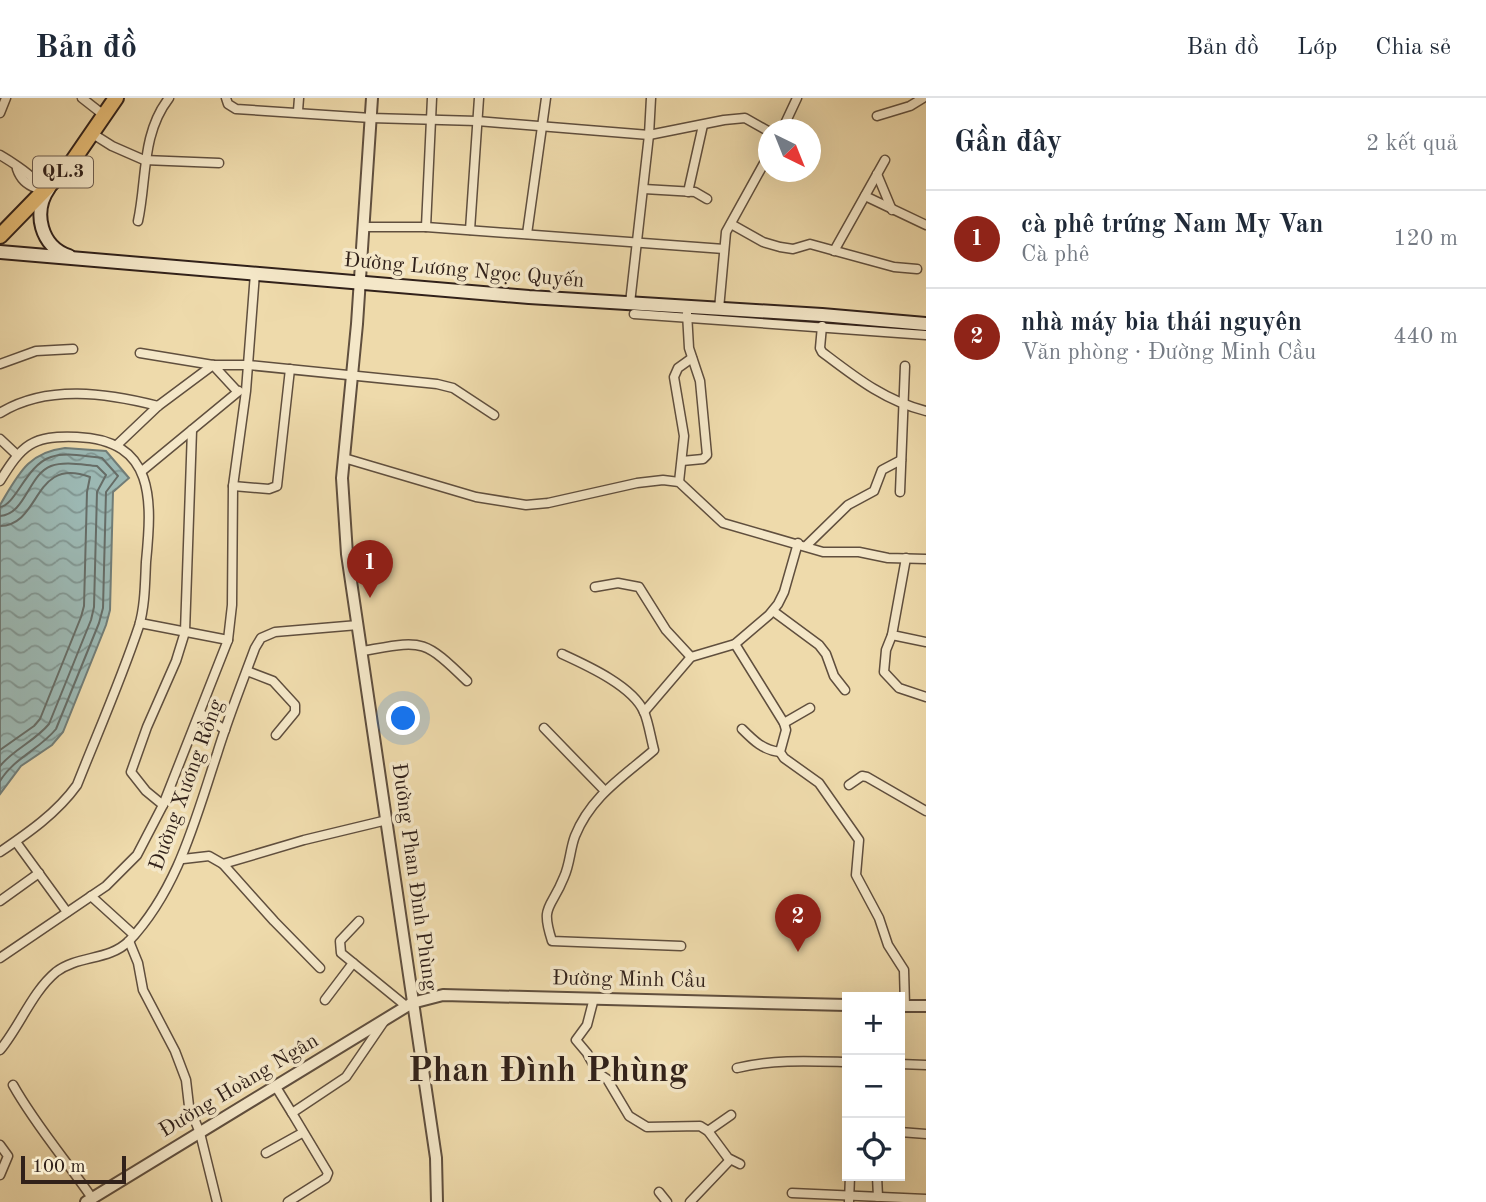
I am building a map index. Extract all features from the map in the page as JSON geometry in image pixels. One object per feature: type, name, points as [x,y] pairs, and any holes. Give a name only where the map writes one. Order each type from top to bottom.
[{"type":"highway","name":"QL.3","points":[[0,236],[38,192],[52,183],[93,134],[116,98]]},
{"type":"main road","points":[[52,183],[40,208],[40,223],[53,247],[76,259]]},
{"type":"main road","name":"Đường Lương Ngọc Quyến","points":[[0,252],[632,308],[687,312],[719,309],[822,321],[926,324]]},
{"type":"street","points":[[0,113],[6,98]]},
{"type":"street","points":[[82,98],[105,116]]},
{"type":"street","points":[[138,221],[144,160],[156,118],[169,98]]},
{"type":"street","points":[[226,98],[228,104],[236,109],[298,111],[371,118],[478,121],[649,135],[745,118],[758,125]]},
{"type":"street","points":[[271,110],[272,98]]},
{"type":"street","points":[[298,111],[299,98]]},
{"type":"street","name":"Đường Phan Đình Phùng","points":[[372,98],[360,283],[342,486],[347,554],[387,820],[409,1005],[436,1158],[438,1202]]},
{"type":"street","points":[[426,226],[432,98]]},
{"type":"street","points":[[470,230],[479,98]]},
{"type":"street","points":[[527,234],[546,98]]},
{"type":"street","points":[[632,308],[651,98]]},
{"type":"street","points":[[787,119],[797,98]]},
{"type":"street","points":[[877,116],[910,106],[923,98]]},
{"type":"street","points":[[688,192],[703,125]]},
{"type":"street","points":[[93,134],[144,160],[219,163]]},
{"type":"street","points":[[0,155],[38,192]]},
{"type":"street","points":[[834,251],[885,160]]},
{"type":"street","points":[[719,309],[726,232],[758,174]]},
{"type":"street","points":[[877,174],[892,210]]},
{"type":"street","points":[[644,189],[698,192],[707,199]]},
{"type":"street","points":[[865,196],[926,225]]},
{"type":"street","points":[[731,224],[763,242],[780,247],[793,249],[810,244],[894,267],[917,269]]},
{"type":"street","points":[[364,227],[426,226],[724,249]]},
{"type":"street","points":[[0,958],[106,886],[137,855],[163,805],[228,640],[232,606],[233,486],[241,391],[248,365],[255,273]]},
{"type":"street","points":[[682,461],[703,458],[706,455],[700,381],[689,348],[687,312],[822,321],[926,335]]},
{"type":"street","points":[[822,321],[822,352],[863,384],[903,406],[926,411]]},
{"type":"street","points":[[0,364],[36,351],[73,349]]},
{"type":"street","points":[[140,353],[214,365],[248,365],[437,384],[453,388],[494,415]]},
{"type":"street","points":[[679,482],[684,436],[674,377],[678,368],[692,358]]},
{"type":"street","points":[[214,365],[241,391]]},
{"type":"street","points":[[118,444],[158,406],[214,365]]},
{"type":"street","points":[[900,492],[905,366]]},
{"type":"street","points":[[233,486],[270,489],[277,486],[290,369]]},
{"type":"street","points":[[142,471],[241,391]]},
{"type":"street","points":[[0,413],[32,398],[61,393],[133,400],[158,406]]},
{"type":"street","points":[[163,805],[134,779],[132,768],[146,727],[176,661],[184,632],[192,430]]},
{"type":"street","points":[[0,481],[16,454],[30,443],[49,438],[87,438],[118,444],[142,471],[148,499],[149,539],[140,623],[77,785],[66,801],[0,852]]},
{"type":"street","points":[[0,439],[16,454]]},
{"type":"street","points":[[344,458],[476,497],[526,505],[548,503],[636,483],[663,480],[679,482],[723,523],[823,551],[926,559]]},
{"type":"street","points":[[645,712],[691,657],[735,643],[773,611],[784,592],[802,545],[848,505],[874,491],[882,470],[901,460]]},
{"type":"street","points":[[906,558],[892,635],[886,650],[884,672],[899,688],[926,697]]},
{"type":"street","points":[[595,587],[618,583],[639,587],[666,630],[691,657]]},
{"type":"street","points":[[773,611],[819,645],[827,654],[834,676],[845,690]]},
{"type":"street","points":[[140,623],[228,640]]},
{"type":"street","name":"Đường Xương Rồng","points":[[0,1050],[57,971],[80,961],[112,953],[131,938],[165,893],[183,859],[225,730],[261,638],[275,632],[358,625]]},
{"type":"street","points":[[892,635],[926,642]]},
{"type":"street","points":[[362,651],[406,643],[419,644],[439,654],[467,681]]},
{"type":"street","points":[[735,643],[784,723],[786,730],[780,752],[784,758],[820,783],[859,840],[856,876],[879,918],[888,945],[904,970],[903,992]]},
{"type":"street","points":[[562,654],[626,690],[645,712],[654,750],[604,790],[584,816],[574,838],[565,877],[547,910],[545,920],[552,941],[681,946]]},
{"type":"street","points":[[247,671],[268,678],[295,705],[295,712],[276,735]]},
{"type":"street","points":[[784,723],[810,708]]},
{"type":"street","points":[[200,713],[225,730]]},
{"type":"street","points":[[544,728],[604,790]]},
{"type":"street","points":[[742,729],[760,746],[780,752]]},
{"type":"street","points":[[849,785],[862,776],[867,777],[926,811]]},
{"type":"street","points":[[223,864],[304,840],[387,820]]},
{"type":"street","points":[[16,842],[67,912]]},
{"type":"street","points":[[183,859],[209,856],[223,864],[320,968]]},
{"type":"street","points":[[0,901],[39,873]]},
{"type":"street","points":[[91,896],[131,938],[143,990],[179,1060],[186,1080],[191,1114],[200,1133],[216,1202]]},
{"type":"street","points":[[359,921],[340,941],[341,953],[409,1005]]},
{"type":"street","points":[[325,1000],[352,963]]},
{"type":"street","name":"Đường Minh Cầu","points":[[409,1005],[443,995],[842,1004]]},
{"type":"street","points":[[594,999],[587,1026],[576,1040],[598,1073],[607,1079],[629,1116],[647,1127],[695,1125],[708,1130],[730,1160],[740,1164]]},
{"type":"street","name":"Đường Hoàng Ngân","points":[[89,1200],[409,1005]]},
{"type":"street","points":[[905,1006],[926,1006]]},
{"type":"street","points":[[292,1113],[346,1077],[385,1020]]},
{"type":"street","points":[[737,1068],[759,1063],[842,1062]]},
{"type":"street","points":[[905,1064],[926,1065]]},
{"type":"street","points":[[13,1085],[29,1113],[66,1160],[89,1200]]},
{"type":"street","points":[[276,1087],[328,1176],[288,1202]]},
{"type":"street","points":[[708,1130],[731,1115]]},
{"type":"street","points":[[905,1132],[926,1134]]},
{"type":"street","points":[[266,1153],[302,1133]]},
{"type":"street","points":[[0,1145],[8,1156],[0,1175]]},
{"type":"street","points":[[690,1202],[730,1160]]},
{"type":"street","points":[[849,1199],[850,1181]]},
{"type":"street","points":[[877,1181],[878,1197]]},
{"type":"street","points":[[659,1192],[667,1202]]},
{"type":"street","points":[[792,1193],[849,1199],[926,1199]]},
{"type":"water","points":[[65,448],[106,451],[129,478],[113,492],[110,610],[63,732],[52,745],[21,766],[0,794],[0,505],[25,467],[42,454]]},
{"type":"place","name":"cà phê trứng Nam My Van","points":[[370,598]]},
{"type":"place","name":"nhà máy bia thái nguyên","points":[[798,952]]},
{"type":"district","name":"Phan Đình Phùng","points":[[548,1071]]}]
